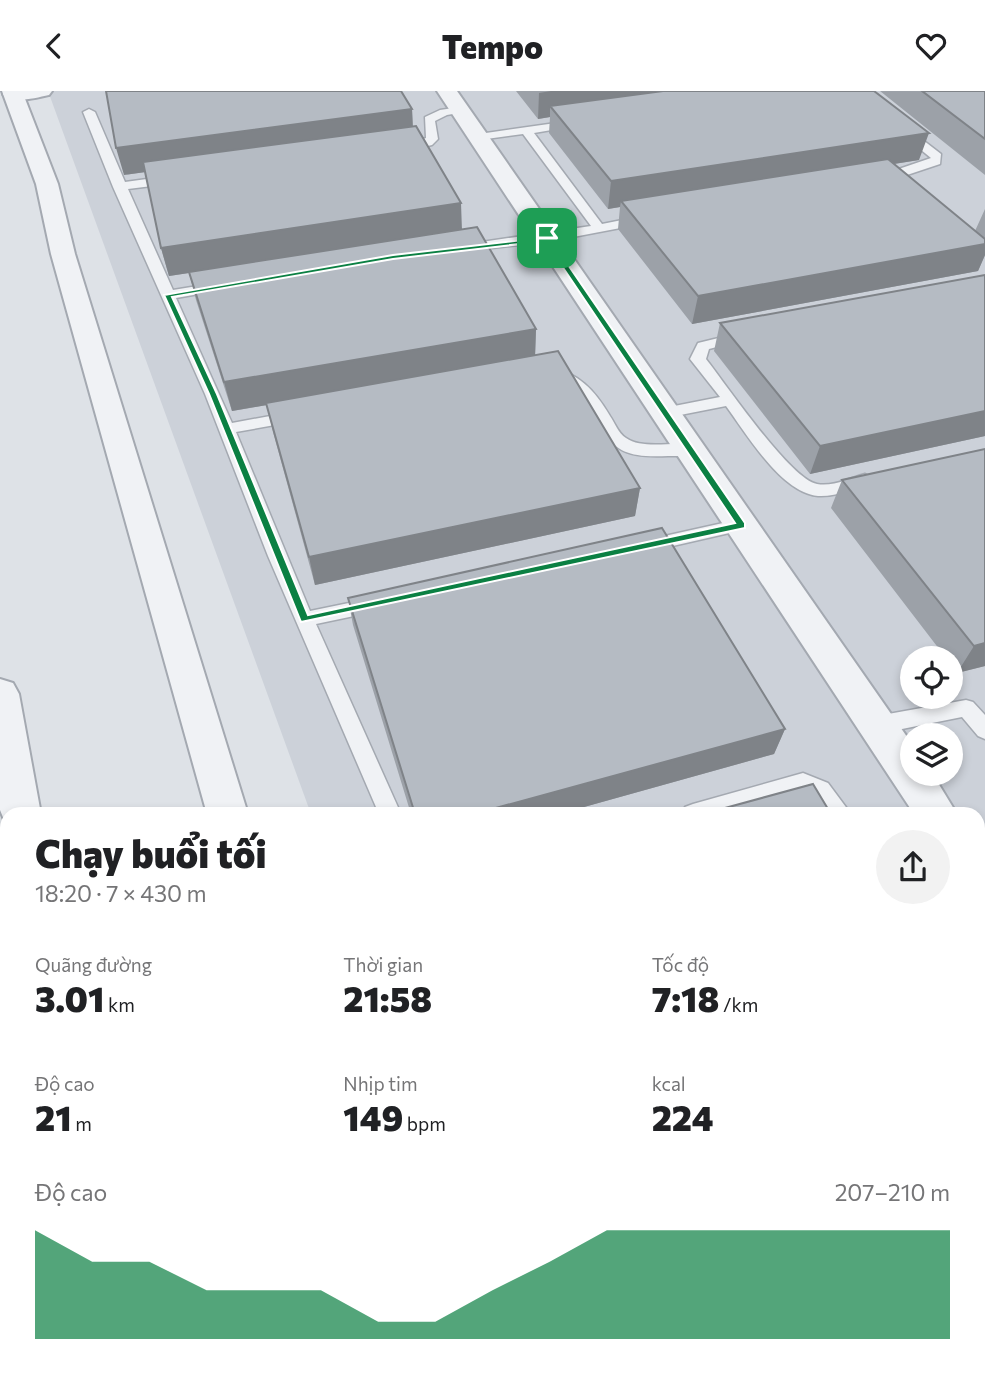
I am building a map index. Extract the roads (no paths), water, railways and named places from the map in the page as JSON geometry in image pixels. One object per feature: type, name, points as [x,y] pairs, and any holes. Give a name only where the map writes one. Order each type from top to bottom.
[{"type":"street","points":[[42,91],[8,94],[47,184],[63,254],[226,807]]},
{"type":"street","points":[[454,100],[932,807]]},
{"type":"street","points":[[0,694],[20,807]]},
{"type":"lane","points":[[392,150],[428,143],[432,139],[429,119],[444,112],[454,100]]},
{"type":"lane","points":[[89,112],[387,807]]},
{"type":"lane","points":[[479,137],[594,121]]},
{"type":"lane","points":[[890,180],[936,162],[937,157],[895,123]]},
{"type":"lane","points":[[526,131],[599,228]]},
{"type":"lane","points":[[119,187],[184,178]]},
{"type":"lane","points":[[444,251],[547,238],[659,217]]},
{"type":"lane","points":[[168,295],[234,284]]},
{"type":"lane","points":[[762,332],[724,339],[704,346],[698,359],[799,484],[823,490],[876,477]]},
{"type":"lane","points":[[537,373],[562,373],[582,384],[615,438],[628,445],[645,450],[690,449]]},
{"type":"lane","points":[[665,413],[730,400]]},
{"type":"lane","points":[[227,429],[320,412]]},
{"type":"lane","points":[[619,552],[741,525]]},
{"type":"lane","points":[[305,619],[400,599]]},
{"type":"lane","points":[[877,725],[976,705],[985,730]]},
{"type":"lane","points":[[717,807],[803,782],[816,785],[826,793],[835,807]]}]
